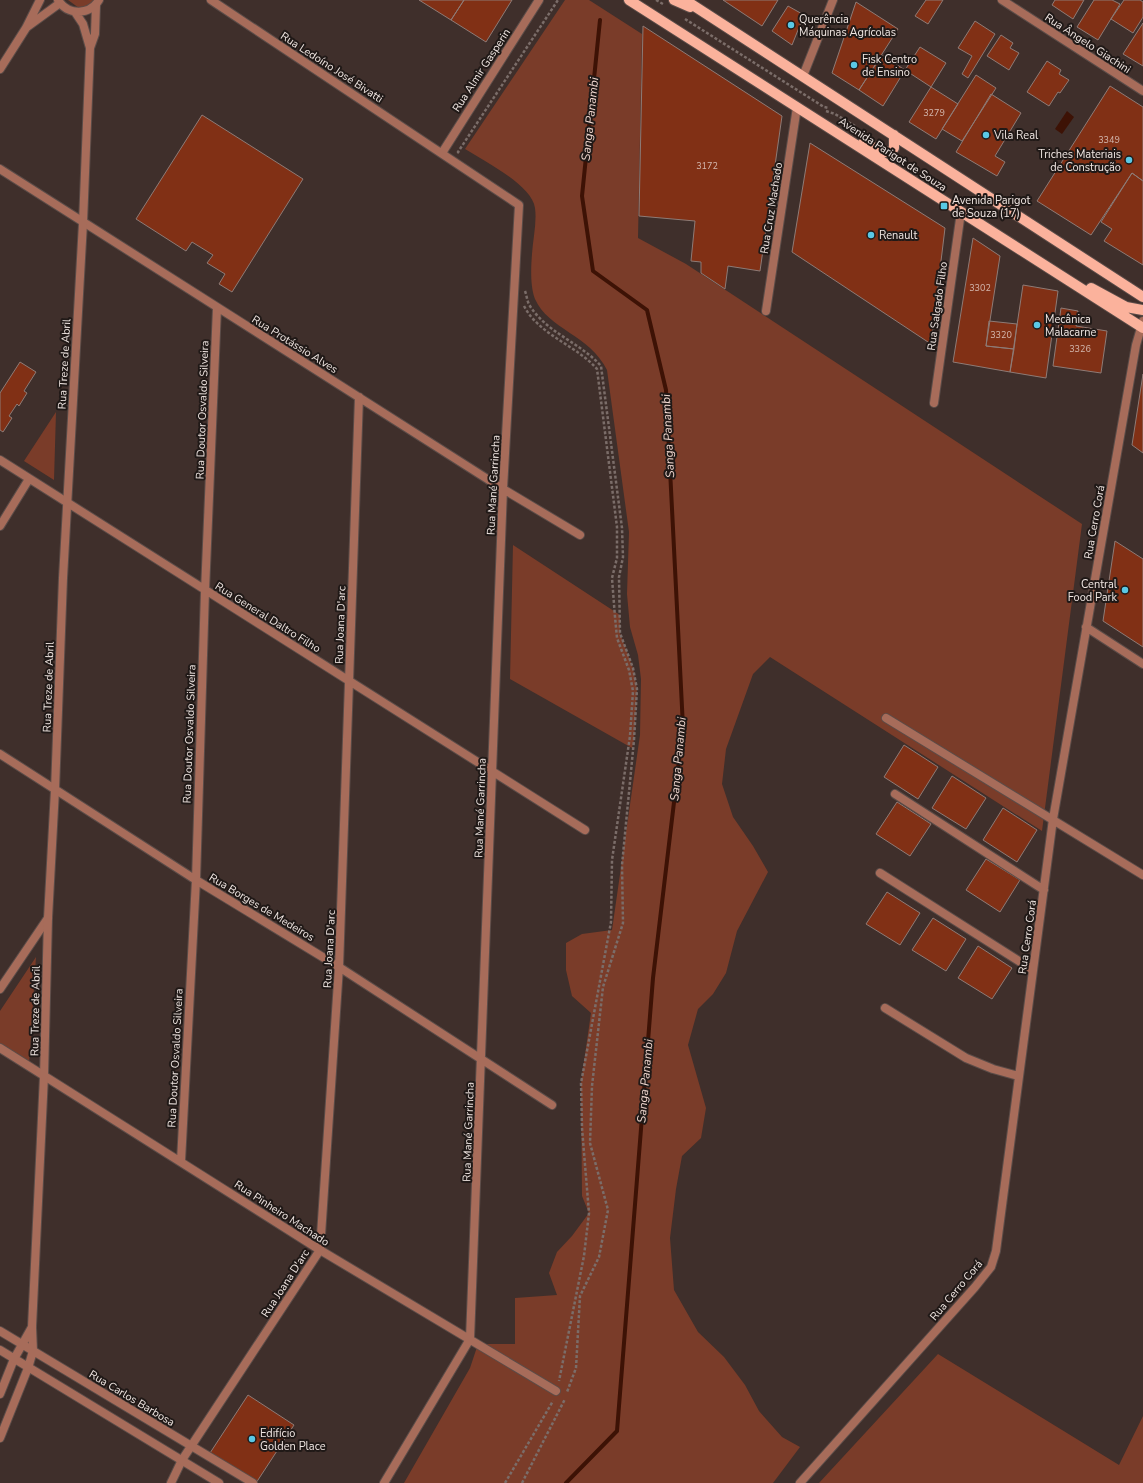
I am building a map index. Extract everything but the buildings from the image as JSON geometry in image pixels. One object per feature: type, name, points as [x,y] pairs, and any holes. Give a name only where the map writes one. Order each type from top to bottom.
[{"type":"main road","name":"Avenida Parigot de Souza","points":[[629,0],[1055,272],[1142,325]]},
{"type":"main road","points":[[641,0],[642,5],[652,15]]},
{"type":"main road","points":[[674,0],[692,8],[699,4]]},
{"type":"main road","name":"Avenida Parigot de Souza","points":[[685,0],[699,4],[803,76],[1143,297]]},
{"type":"main road","points":[[825,124],[885,152],[893,151],[894,135]]},
{"type":"main road","points":[[1055,272],[1091,288],[1126,308],[1143,310]]},
{"type":"street","points":[[0,69],[26,28],[40,0]]},
{"type":"street","name":"Rua Ledoíno José Bivatti","points":[[211,0],[442,152]]},
{"type":"street","name":"Rua Almir Gasperin","points":[[442,152],[539,0]]},
{"type":"street","points":[[803,76],[833,0]]},
{"type":"street","name":"Rua Ângelo Giachini","points":[[1002,0],[1143,91]]},
{"type":"street","points":[[26,28],[59,2],[75,12],[83,12],[98,3]]},
{"type":"street","name":"Rua Treze de Abril","points":[[90,48],[95,34],[98,3]]},
{"type":"street","name":"Rua Treze de Abril","points":[[0,1438],[28,1368],[33,1351],[32,1327],[44,1076],[48,918],[55,790],[63,578],[83,223],[90,48],[87,35],[75,12]]},
{"type":"street","name":"Rua Cruz Machado","points":[[766,312],[797,108]]},
{"type":"street","name":"Rua Mané Garrincha","points":[[384,1483],[470,1339],[503,489],[519,205],[442,152]]},
{"type":"street","name":"Rua Protássio Alves","points":[[0,169],[503,489],[580,535]]},
{"type":"street","name":"Rua Salgado Filho","points":[[934,404],[961,212]]},
{"type":"street","name":"Rua Doutor Osvaldo Silveira","points":[[181,1161],[196,880],[205,591],[217,308]]},
{"type":"street","name":"Rua Cerro Corá","points":[[800,1483],[991,1267],[996,1251],[1053,819],[1086,627],[1142,325]]},
{"type":"street","name":"Rua Joana D'arc","points":[[171,1483],[182,1460],[320,1250],[339,967],[359,397]]},
{"type":"street","name":"Rua General Daltro Filho","points":[[0,460],[492,773],[585,830]]},
{"type":"street","points":[[0,526],[28,479]]},
{"type":"street","points":[[1086,627],[1143,664]]},
{"type":"street","points":[[886,718],[1143,875]]},
{"type":"street","name":"Rua Borges de Medeiros","points":[[0,754],[196,880],[339,967],[552,1105]]},
{"type":"street","points":[[895,794],[1044,890]]},
{"type":"street","points":[[880,873],[1033,970]]},
{"type":"street","points":[[0,989],[48,918]]},
{"type":"street","points":[[885,1008],[966,1058],[993,1069],[1018,1076]]},
{"type":"street","name":"Rua Pinheiro Machado","points":[[0,1048],[320,1250],[556,1391]]},
{"type":"street","points":[[0,1394],[21,1344],[32,1327]]},
{"type":"street","name":"Rua Carlos Barbosa","points":[[0,1331],[253,1483]]},
{"type":"street","points":[[0,1350],[219,1483]]},
{"type":"path","points":[[464,156],[458,152],[558,0]]},
{"type":"path","points":[[522,1483],[560,1410],[576,1368],[580,1296],[599,1257],[608,1210],[590,1143],[592,1086],[603,987],[623,923],[622,864],[634,740],[637,689],[633,668],[620,633],[619,576],[623,557],[622,528],[601,366],[592,356],[552,329],[538,316],[529,305],[526,284]]},
{"type":"path","points":[[505,1483],[552,1406],[562,1369],[586,1242],[589,1213],[582,1128],[581,1083],[611,922],[612,860],[630,736],[634,691],[629,670],[617,638],[612,578],[617,558],[617,528],[597,369],[589,361],[537,322],[525,307],[522,300]]},
{"type":"shaded area","points":[[68,0],[94,0],[87,7],[79,8]]},
{"type":"shaded area","points":[[565,0],[589,0],[642,34],[638,238],[686,264],[1082,524],[1042,831],[770,657],[753,674],[726,749],[722,784],[733,817],[753,846],[768,872],[737,931],[726,973],[713,994],[698,1009],[688,1045],[706,1108],[701,1138],[682,1156],[670,1238],[674,1290],[698,1332],[724,1357],[745,1385],[759,1411],[782,1437],[800,1447],[773,1483],[404,1483],[470,1368],[478,1344],[515,1344],[515,1298],[557,1295],[549,1273],[557,1252],[572,1236],[589,1213],[582,1196],[581,1083],[591,1013],[572,996],[566,970],[566,943],[582,934],[612,930],[640,735],[641,679],[638,655],[630,627],[627,594],[629,532],[607,370],[600,358],[590,348],[549,318],[535,299],[532,288],[531,271],[535,225],[535,208],[532,199],[517,182],[465,149]]},
{"type":"shaded area","points":[[1067,111],[1074,117],[1062,134],[1055,129]]},
{"type":"shaded area","points":[[56,412],[54,480],[24,461]]},
{"type":"shaded area","points":[[513,545],[620,615],[620,633],[633,668],[637,689],[634,740],[632,748],[510,679]]},
{"type":"shaded area","points":[[36,957],[29,1065],[0,1045],[0,1011]]},
{"type":"shaded area","points":[[938,1354],[1119,1465],[1143,1416],[1143,1483],[819,1483]]},
{"type":"waterway","name":"Sanga Panambi","points":[[566,1483],[617,1431],[653,978],[683,727],[666,390],[647,310],[593,271],[582,196],[600,20]]},
{"type":"place","name":"Querência Máquinas Agrícolas","points":[[791,25]]},
{"type":"place","name":"Fisk Centro de Ensino","points":[[854,65]]},
{"type":"place","name":"Vila Real","points":[[986,135]]},
{"type":"place","name":"Triches Materiais de Construção","points":[[1129,160]]},
{"type":"place","name":"Avenida Parigot de Souza (17)","points":[[944,206]]},
{"type":"place","name":"Renault","points":[[871,235]]},
{"type":"place","name":"Mecânica Malacarne","points":[[1037,325]]},
{"type":"place","name":"Central Food Park","points":[[1125,590]]},
{"type":"place","name":"Edifício Golden Place","points":[[252,1439]]}]
